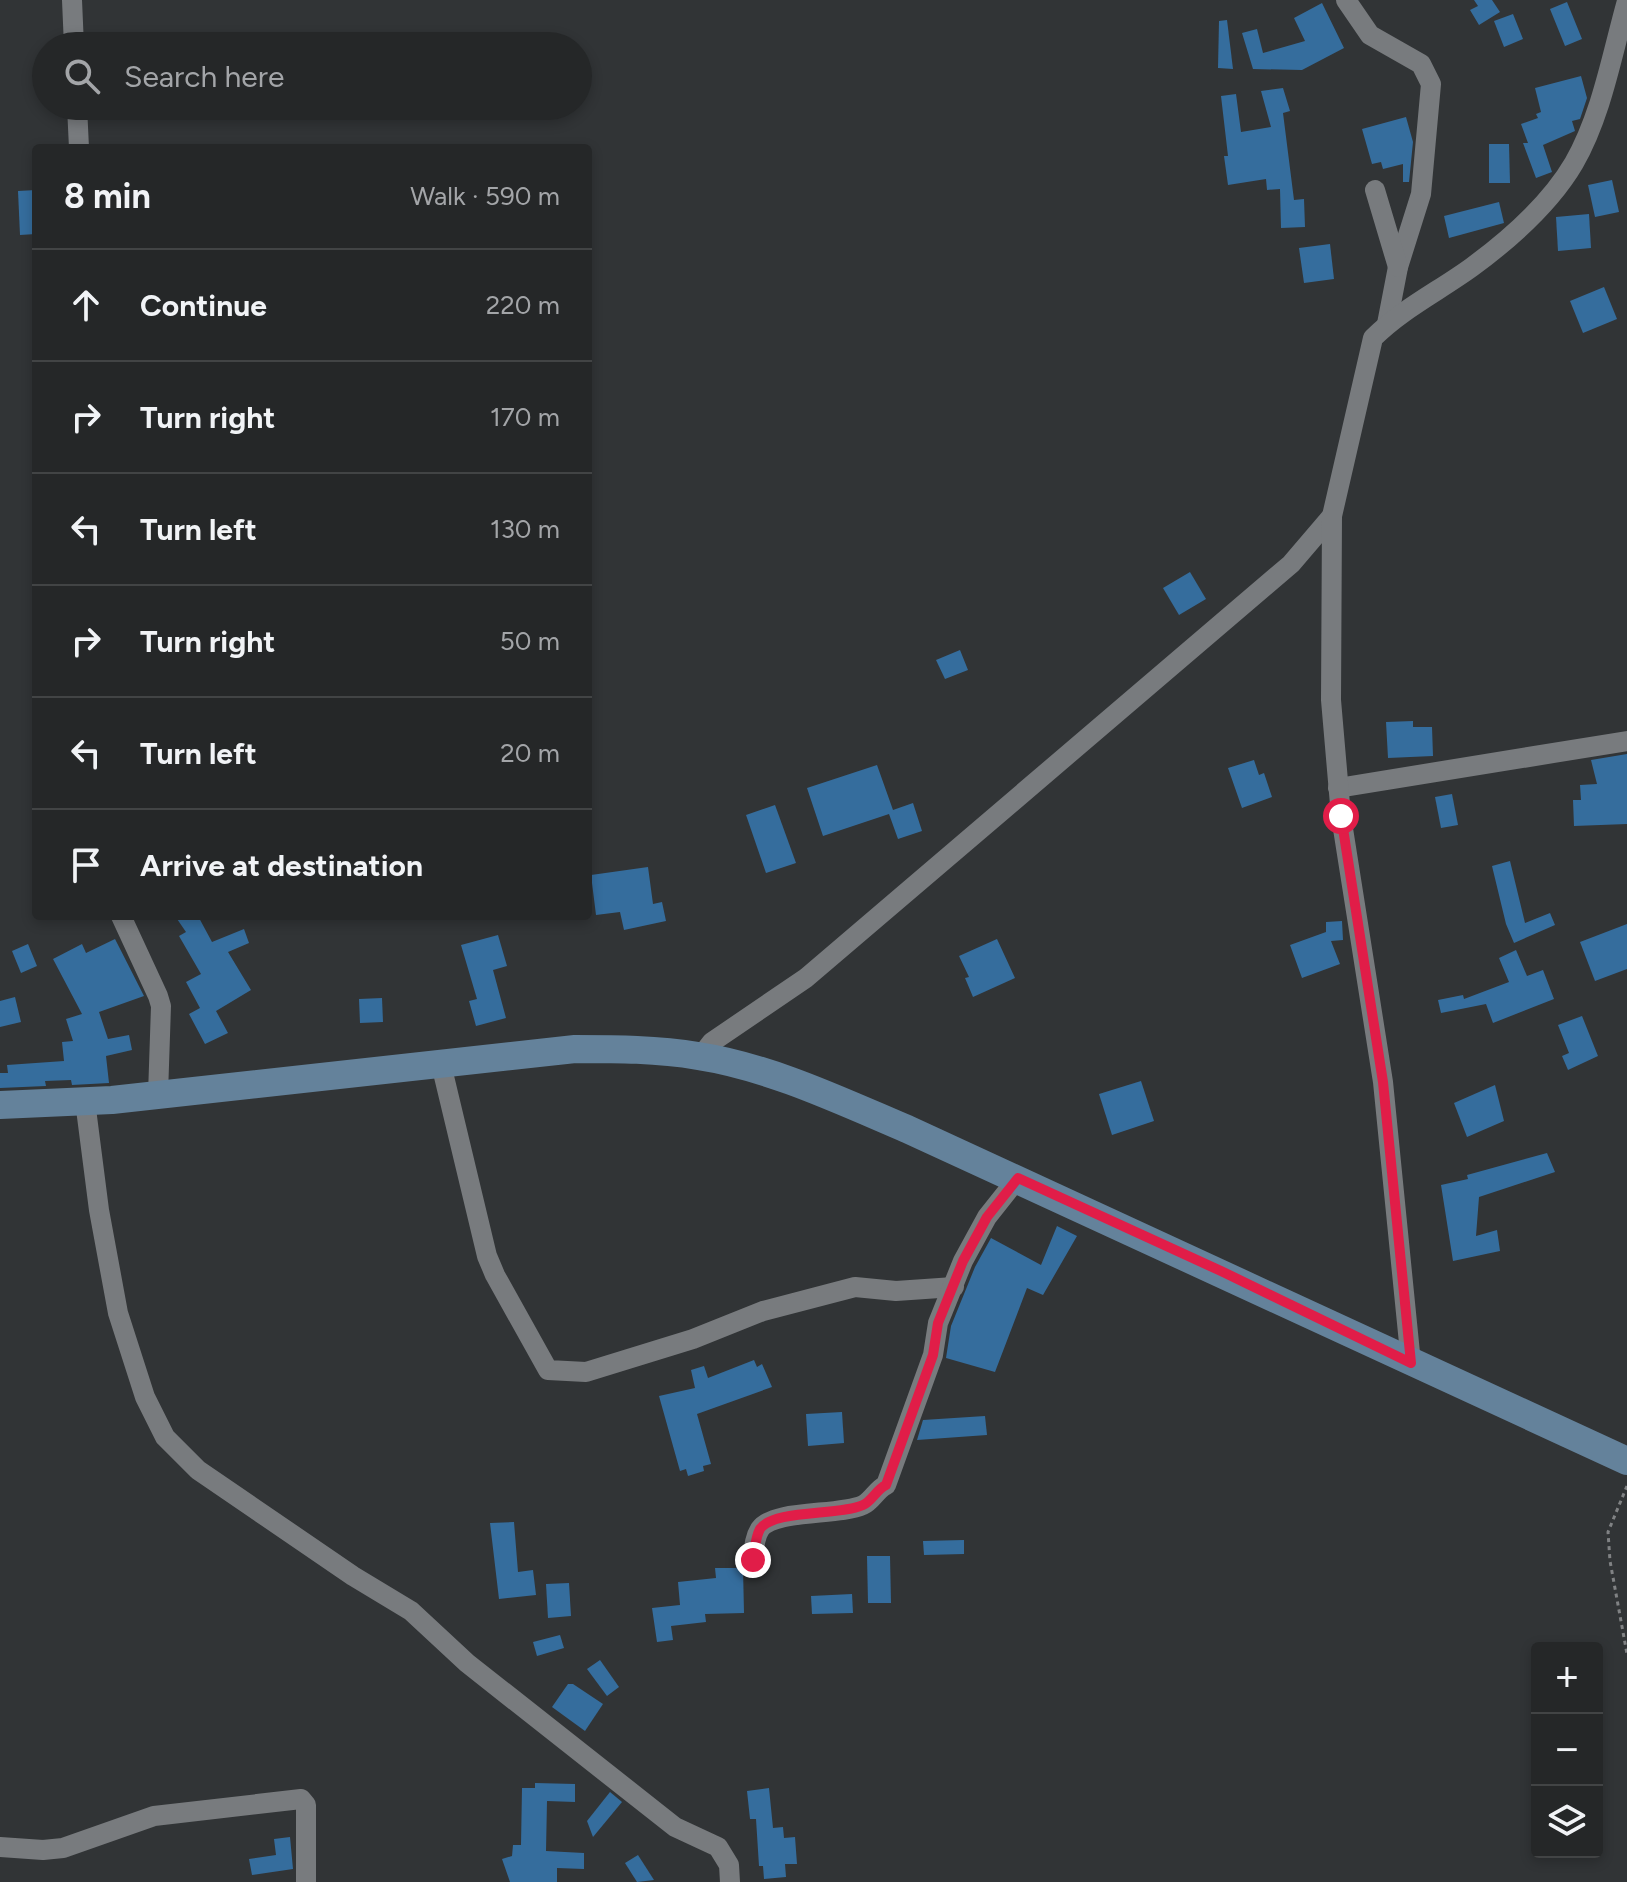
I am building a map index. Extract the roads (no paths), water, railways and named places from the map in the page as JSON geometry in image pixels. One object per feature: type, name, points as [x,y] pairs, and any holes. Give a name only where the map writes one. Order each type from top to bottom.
[{"type":"street","points":[[72,0],[73,32]]},
{"type":"street","points":[[1346,0],[1370,35],[1421,64],[1431,84],[1421,194],[1398,267],[1387,324]]},
{"type":"street","points":[[1411,1363],[1383,1082],[1338,788],[1331,700],[1332,516],[1373,338],[1387,324],[1472,266],[1524,224],[1573,163],[1597,108],[1627,1]]},
{"type":"street","points":[[78,120],[79,144]]},
{"type":"street","points":[[1375,190],[1398,267]]},
{"type":"street","points":[[701,1056],[712,1042],[806,978],[1291,564],[1332,516]]},
{"type":"street","points":[[1338,788],[1627,741]]},
{"type":"street","points":[[123,920],[161,1006],[158,1095]]},
{"type":"street","points":[[0,1105],[158,1095],[575,1049],[637,1048],[701,1056],[792,1081],[1018,1178],[1627,1461]]},
{"type":"street","points":[[441,1064],[487,1256],[548,1370],[586,1372],[693,1339],[763,1311],[855,1287],[896,1291],[954,1287]]},
{"type":"street","points":[[85,1101],[99,1210],[118,1313],[145,1397],[165,1437],[198,1470],[353,1576],[411,1611],[467,1663],[675,1827],[718,1847],[729,1865],[730,1882]]},
{"type":"street","points":[[753,1560],[762,1526],[774,1519],[867,1504],[876,1490],[886,1485],[933,1355],[938,1323],[963,1261],[987,1217],[1018,1178]]},
{"type":"street","points":[[0,1847],[63,1848],[154,1816],[301,1799],[306,1805],[306,1882]]}]
